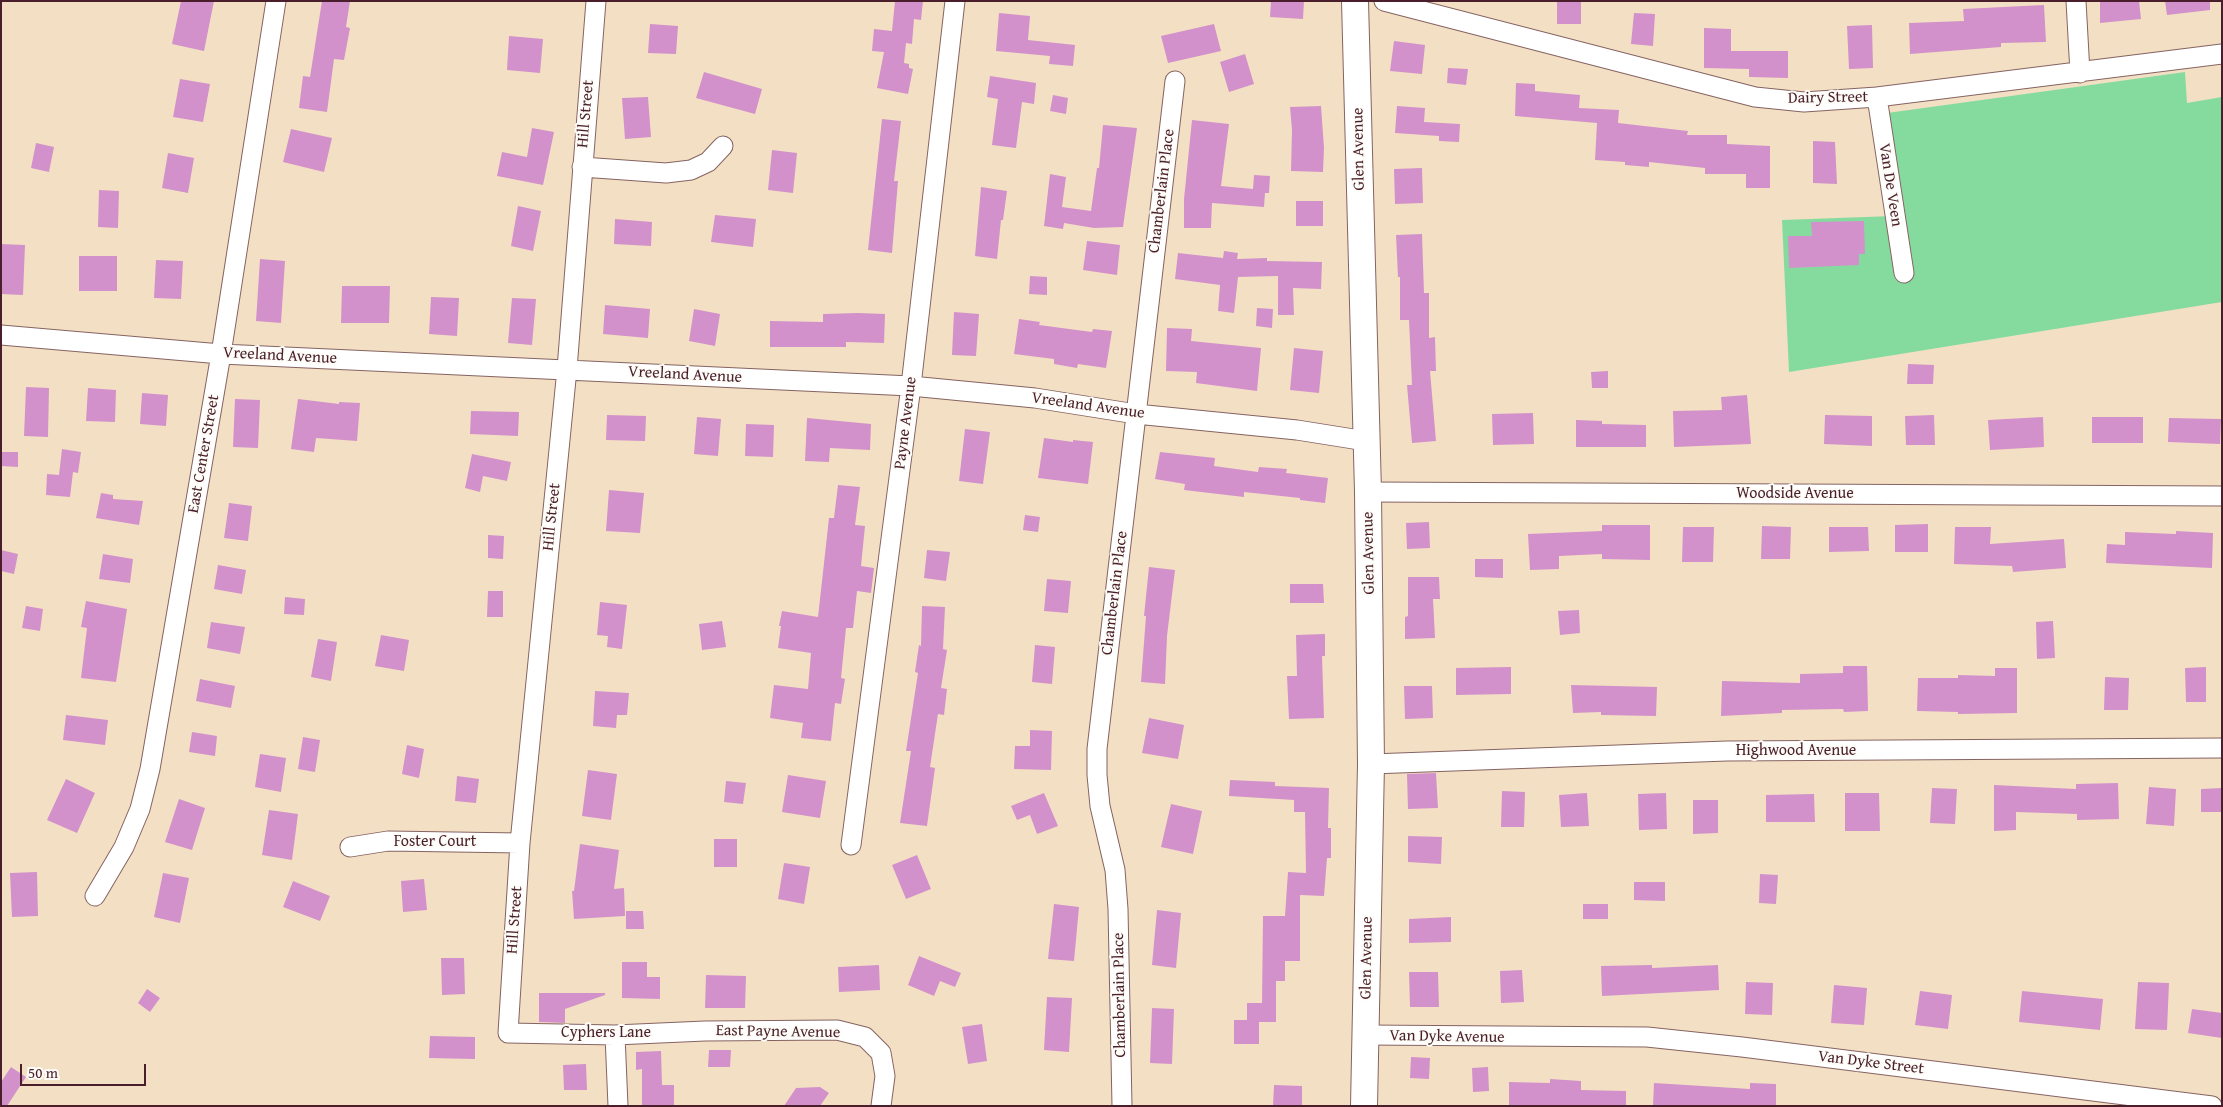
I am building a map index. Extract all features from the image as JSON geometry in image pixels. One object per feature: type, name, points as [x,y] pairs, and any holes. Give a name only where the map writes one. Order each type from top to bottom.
[{"type":"street","name":"East Center Street","points":[[95,896],[124,847],[140,809],[150,769],[222,354],[276,1]]},
{"type":"street","name":"Hill Street","points":[[508,1033],[520,843],[567,369],[596,1]]},
{"type":"street","name":"Payne Avenue","points":[[852,845],[911,386],[956,1]]},
{"type":"street","name":"Glen Avenue","points":[[1355,1],[1368,492],[1371,764],[1364,1106]]},
{"type":"street","name":"Dairy Street","points":[[1384,1],[1755,97],[1804,102],[1877,97],[2222,54]]},
{"type":"street","points":[[2076,1],[2080,73]]},
{"type":"street","name":"Chamberlain Place","points":[[1122,1106],[1118,909],[1114,870],[1100,806],[1097,749],[1175,81]]},
{"type":"street","name":"Van De Veen","points":[[1877,97],[1904,273]]},
{"type":"street","points":[[582,167],[666,173],[691,170],[708,162],[723,146]]},
{"type":"street","name":"Vreeland Avenue","points":[[1,335],[222,354],[911,386],[1035,398],[1136,414],[1297,430],[1366,441]]},
{"type":"street","name":"Woodside Avenue","points":[[1368,492],[2222,496]]},
{"type":"street","name":"Highwood Avenue","points":[[1371,764],[1727,751],[2222,748]]},
{"type":"street","name":"Foster Court","points":[[350,846],[388,842],[520,843]]},
{"type":"street","name":"East Payne Avenue","points":[[705,1031],[837,1030],[865,1037],[881,1054],[885,1076],[881,1106]]},
{"type":"street","name":"Cyphers Lane","points":[[508,1033],[615,1035],[705,1031]]},
{"type":"street","points":[[615,1035],[618,1106]]},
{"type":"street","name":"Van Dyke Avenue","points":[[1365,1035],[1529,1038]]},
{"type":"street","name":"Van Dyke Street","points":[[1529,1038],[1647,1037],[1742,1047],[2212,1106]]},
{"type":"green space","points":[[2185,72],[2187,103],[2222,97],[2222,302],[1789,372],[1782,220],[1893,216],[1880,114]]},
{"type":"building","points":[[181,1],[214,1],[204,51],[172,44]]},
{"type":"building","points":[[322,1],[350,1],[346,27],[350,28],[344,60],[334,59],[327,112],[299,108],[303,76],[310,77]]},
{"type":"building","points":[[895,1],[923,1],[921,20],[914,19],[912,44],[906,43],[904,63],[909,64],[909,68],[913,69],[908,94],[877,88],[884,52],[872,51],[874,29],[892,31]]},
{"type":"building","points":[[1271,1],[1304,1],[1303,19],[1270,17]]},
{"type":"building","points":[[1557,1],[1581,1],[1581,24],[1557,24]]},
{"type":"building","points":[[2100,1],[2139,1],[2141,19],[2100,23]]},
{"type":"building","points":[[2165,1],[2210,1],[2210,10],[2167,15]]},
{"type":"building","points":[[2044,5],[2046,42],[2001,43],[2001,47],[1910,54],[1909,23],[1964,21],[1963,9]]},
{"type":"building","points":[[999,13],[1030,16],[1028,40],[1075,45],[1073,66],[1049,64],[1050,56],[996,51]]},
{"type":"building","points":[[1634,13],[1655,14],[1653,46],[1631,44]]},
{"type":"building","points":[[650,24],[678,26],[676,54],[648,53]]},
{"type":"building","points":[[1214,24],[1221,51],[1168,63],[1161,36]]},
{"type":"building","points":[[1872,25],[1873,68],[1849,69],[1847,26]]},
{"type":"building","points":[[1704,28],[1731,29],[1731,51],[1788,51],[1788,78],[1749,77],[1749,69],[1704,68]]},
{"type":"building","points":[[509,36],[543,39],[540,73],[507,70]]},
{"type":"building","points":[[1394,41],[1425,45],[1422,74],[1390,71]]},
{"type":"building","points":[[1245,54],[1254,84],[1229,92],[1220,62]]},
{"type":"building","points":[[1448,68],[1468,69],[1466,85],[1447,83]]},
{"type":"building","points":[[704,72],[762,89],[755,114],[696,98]]},
{"type":"building","points":[[990,76],[1036,83],[1034,104],[1022,102],[1016,148],[992,145],[998,99],[987,97]]},
{"type":"building","points":[[180,79],[210,84],[203,122],[173,117]]},
{"type":"building","points":[[1516,83],[1535,84],[1535,91],[1580,95],[1579,108],[1619,110],[1618,123],[1688,131],[1687,135],[1727,135],[1727,144],[1770,146],[1770,188],[1746,188],[1746,174],[1705,174],[1705,168],[1649,162],[1649,167],[1625,165],[1625,162],[1595,160],[1597,123],[1515,116]]},
{"type":"building","points":[[1053,95],[1068,98],[1066,114],[1050,111]]},
{"type":"building","points":[[648,97],[651,137],[625,139],[622,98]]},
{"type":"building","points":[[1321,106],[1324,148],[1323,172],[1291,171],[1292,130],[1290,107]]},
{"type":"building","points":[[1397,106],[1425,108],[1424,122],[1460,124],[1459,142],[1439,141],[1439,136],[1395,133]]},
{"type":"building","points":[[882,119],[901,121],[894,181],[898,181],[892,253],[868,250]]},
{"type":"building","points":[[1192,120],[1229,124],[1221,186],[1253,189],[1254,175],[1270,176],[1269,193],[1265,193],[1264,207],[1212,203],[1211,228],[1184,228],[1184,199]]},
{"type":"building","points":[[1103,125],[1137,128],[1123,227],[1094,228],[1064,223],[1063,229],[1044,226],[1050,174],[1066,177],[1062,207],[1091,211],[1097,168],[1099,168]]},
{"type":"building","points":[[532,128],[554,132],[543,185],[497,176],[502,152],[527,157]]},
{"type":"building","points":[[291,129],[332,138],[324,172],[283,162]]},
{"type":"building","points":[[1813,141],[1835,142],[1837,184],[1813,183]]},
{"type":"building","points":[[36,143],[54,147],[49,172],[31,168]]},
{"type":"building","points":[[772,150],[797,153],[793,193],[768,190]]},
{"type":"building","points":[[168,153],[194,158],[188,193],[162,188]]},
{"type":"building","points":[[1422,168],[1423,203],[1395,204],[1394,169]]},
{"type":"building","points":[[981,187],[1007,191],[1003,220],[1001,220],[997,259],[975,256]]},
{"type":"building","points":[[99,190],[119,191],[118,228],[98,227]]},
{"type":"building","points":[[1296,201],[1323,201],[1323,226],[1296,226]]},
{"type":"building","points":[[518,206],[541,211],[533,251],[511,246]]},
{"type":"building","points":[[715,215],[756,219],[753,247],[711,242]]},
{"type":"building","points":[[615,219],[652,222],[651,246],[614,244]]},
{"type":"building","points":[[1864,221],[1865,254],[1859,254],[1859,265],[1789,268],[1788,236],[1812,236],[1811,222]]},
{"type":"building","points":[[1422,234],[1424,293],[1429,293],[1429,338],[1435,337],[1436,371],[1430,371],[1436,441],[1412,443],[1407,385],[1412,385],[1409,320],[1400,320],[1400,277],[1398,277],[1396,235]]},
{"type":"building","points":[[1087,241],[1120,245],[1117,275],[1083,270]]},
{"type":"building","points":[[1,244],[25,245],[23,295],[1,294]]},
{"type":"building","points":[[1224,251],[1238,253],[1237,259],[1267,258],[1267,261],[1322,262],[1321,289],[1293,288],[1294,315],[1278,315],[1278,276],[1238,277],[1234,313],[1218,311],[1220,285],[1175,279],[1178,253],[1223,258]]},
{"type":"building","points":[[79,256],[117,256],[117,291],[79,291]]},
{"type":"building","points":[[260,259],[285,261],[281,323],[256,321]]},
{"type":"building","points":[[156,260],[183,261],[181,299],[154,298]]},
{"type":"building","points":[[1030,276],[1047,277],[1047,295],[1029,294]]},
{"type":"building","points":[[342,286],[390,286],[389,323],[341,323]]},
{"type":"building","points":[[431,297],[459,298],[457,336],[429,334]]},
{"type":"building","points":[[512,298],[536,299],[532,345],[508,343]]},
{"type":"building","points":[[605,305],[650,309],[648,338],[603,334]]},
{"type":"building","points":[[1257,308],[1273,309],[1272,328],[1256,326]]},
{"type":"building","points":[[694,309],[720,314],[715,346],[689,341]]},
{"type":"building","points":[[954,312],[979,314],[976,356],[952,355]]},
{"type":"building","points":[[823,314],[885,314],[884,343],[846,342],[846,347],[770,347],[770,321],[823,322]]},
{"type":"building","points":[[1019,319],[1040,322],[1039,325],[1092,332],[1093,329],[1112,331],[1106,368],[1078,364],[1077,368],[1054,364],[1054,359],[1014,354]]},
{"type":"building","points":[[1167,328],[1192,329],[1191,341],[1261,348],[1257,391],[1196,383],[1197,372],[1166,371]]},
{"type":"building","points":[[1294,348],[1323,351],[1319,393],[1290,390]]},
{"type":"building","points":[[1908,364],[1934,365],[1933,384],[1907,384]]},
{"type":"building","points":[[1608,371],[1608,388],[1592,388],[1591,372]]},
{"type":"building","points":[[26,387],[49,388],[48,437],[24,436]]},
{"type":"building","points":[[88,388],[116,390],[115,422],[86,421]]},
{"type":"building","points":[[142,393],[168,395],[166,426],[140,424]]},
{"type":"building","points":[[1747,395],[1751,444],[1674,447],[1673,411],[1722,410],[1721,397]]},
{"type":"building","points":[[235,399],[260,400],[258,448],[233,447]]},
{"type":"building","points":[[298,399],[339,404],[339,402],[360,403],[357,441],[316,438],[314,452],[291,449]]},
{"type":"building","points":[[471,411],[519,412],[518,436],[470,434]]},
{"type":"building","points":[[1533,413],[1534,444],[1493,445],[1492,414]]},
{"type":"building","points":[[607,415],[646,416],[645,441],[606,440]]},
{"type":"building","points":[[1825,415],[1872,416],[1872,446],[1824,444]]},
{"type":"building","points":[[1934,415],[1935,445],[1906,445],[1905,416]]},
{"type":"building","points":[[697,417],[721,419],[718,456],[694,454]]},
{"type":"building","points":[[2043,417],[2044,447],[1990,450],[1988,420]]},
{"type":"building","points":[[2092,417],[2143,417],[2143,443],[2092,443]]},
{"type":"building","points":[[807,418],[871,424],[870,450],[830,448],[829,462],[805,461]]},
{"type":"building","points":[[2169,418],[2221,419],[2220,444],[2168,442]]},
{"type":"building","points":[[1576,420],[1602,421],[1602,424],[1646,425],[1646,447],[1576,447]]},
{"type":"building","points":[[746,424],[774,425],[773,457],[745,456]]},
{"type":"building","points":[[965,429],[990,432],[983,484],[959,481]]},
{"type":"building","points":[[1044,438],[1073,442],[1073,440],[1093,442],[1088,484],[1038,478]]},
{"type":"building","points":[[62,449],[81,452],[78,473],[73,472],[70,497],[46,495],[47,474],[59,475]]},
{"type":"building","points":[[1,452],[18,452],[18,467],[1,466]]},
{"type":"building","points":[[1160,452],[1215,458],[1214,466],[1258,472],[1259,467],[1287,469],[1286,473],[1328,478],[1325,503],[1300,500],[1300,498],[1244,492],[1244,497],[1184,490],[1185,484],[1155,479]]},
{"type":"building","points":[[472,454],[511,462],[507,481],[483,476],[480,492],[465,488]]},
{"type":"building","points":[[838,485],[860,487],[855,525],[865,526],[861,566],[874,568],[871,593],[857,591],[853,628],[846,628],[841,678],[845,679],[841,704],[835,703],[831,741],[801,738],[803,723],[770,718],[774,685],[808,689],[811,653],[778,648],[781,626],[779,626],[782,611],[818,617],[829,518],[834,518]]},
{"type":"building","points":[[609,490],[644,493],[640,533],[606,531]]},
{"type":"building","points":[[101,493],[113,495],[113,499],[143,501],[139,525],[96,518]]},
{"type":"building","points":[[229,503],[252,506],[248,541],[224,538]]},
{"type":"building","points":[[1025,515],[1040,517],[1038,532],[1023,530]]},
{"type":"building","points":[[1429,522],[1430,548],[1407,549],[1406,523]]},
{"type":"building","points":[[1928,524],[1928,552],[1895,552],[1895,525]]},
{"type":"building","points":[[1602,525],[1650,525],[1650,560],[1602,559],[1602,554],[1559,556],[1559,569],[1530,570],[1528,534],[1602,531]]},
{"type":"building","points":[[1762,526],[1791,527],[1790,559],[1761,559]]},
{"type":"building","points":[[1683,527],[1714,527],[1713,562],[1682,562]]},
{"type":"building","points":[[1829,527],[1868,527],[1869,551],[1829,552]]},
{"type":"building","points":[[1955,527],[1991,527],[1990,544],[2064,539],[2066,568],[2013,572],[2012,566],[1954,564]]},
{"type":"building","points":[[2176,531],[2213,533],[2212,568],[2106,563],[2107,544],[2125,545],[2125,532],[2176,534]]},
{"type":"building","points":[[488,535],[504,536],[503,559],[488,558]]},
{"type":"building","points":[[1,550],[18,554],[14,574],[1,571]]},
{"type":"building","points":[[927,550],[950,552],[946,581],[924,578]]},
{"type":"building","points":[[103,554],[133,559],[130,583],[99,579]]},
{"type":"building","points":[[1475,559],[1503,559],[1503,578],[1475,577]]},
{"type":"building","points":[[218,565],[246,570],[242,594],[214,589]]},
{"type":"building","points":[[1149,567],[1175,570],[1167,636],[1165,684],[1141,682],[1146,616],[1144,616]]},
{"type":"building","points":[[1408,577],[1439,577],[1440,599],[1433,599],[1435,638],[1405,639],[1405,617],[1408,616]]},
{"type":"building","points":[[1047,579],[1071,581],[1068,613],[1044,611]]},
{"type":"building","points":[[1290,584],[1323,584],[1324,603],[1290,603]]},
{"type":"building","points":[[488,591],[503,591],[503,617],[487,617]]},
{"type":"building","points":[[285,597],[305,599],[304,615],[284,614]]},
{"type":"building","points":[[86,601],[127,609],[116,682],[81,678],[87,628],[81,627]]},
{"type":"building","points":[[600,602],[627,605],[622,649],[607,647],[608,636],[597,635]]},
{"type":"building","points":[[26,606],[43,609],[40,631],[22,628]]},
{"type":"building","points":[[922,606],[945,607],[943,649],[947,650],[941,688],[947,689],[944,715],[938,714],[930,767],[935,768],[927,826],[900,823],[911,751],[906,751],[918,673],[915,672],[919,645],[921,646]]},
{"type":"building","points":[[1579,610],[1580,633],[1560,635],[1558,611]]},
{"type":"building","points":[[722,621],[726,647],[702,650],[699,624]]},
{"type":"building","points":[[2053,621],[2055,658],[2037,659],[2036,622]]},
{"type":"building","points":[[211,622],[245,627],[240,654],[207,648]]},
{"type":"building","points":[[1325,634],[1325,656],[1322,656],[1324,718],[1289,719],[1287,676],[1297,676],[1296,635]]},
{"type":"building","points":[[381,635],[409,640],[404,671],[375,666]]},
{"type":"building","points":[[318,639],[337,642],[331,681],[311,677]]},
{"type":"building","points":[[1035,645],[1055,647],[1052,684],[1032,682]]},
{"type":"building","points":[[1843,666],[1867,666],[1868,711],[1844,712],[1843,709],[1782,710],[1782,713],[1721,716],[1722,681],[1800,683],[1800,674],[1843,673]]},
{"type":"building","points":[[1511,667],[1511,694],[1456,695],[1456,668]]},
{"type":"building","points":[[2206,667],[2206,702],[2186,702],[2185,668]]},
{"type":"building","points":[[1995,668],[2017,668],[2017,713],[1958,714],[1958,712],[1917,711],[1918,678],[1958,678],[1958,675],[1995,676]]},
{"type":"building","points":[[2105,677],[2129,678],[2128,710],[2104,710]]},
{"type":"building","points":[[200,679],[235,686],[231,708],[196,701]]},
{"type":"building","points":[[1571,685],[1657,687],[1656,716],[1601,715],[1601,712],[1573,713]]},
{"type":"building","points":[[1404,686],[1432,686],[1433,718],[1405,719]]},
{"type":"building","points":[[595,691],[629,693],[627,715],[617,715],[616,728],[593,726]]},
{"type":"building","points":[[66,715],[108,720],[105,745],[63,740]]},
{"type":"building","points":[[1149,718],[1184,725],[1178,759],[1142,753]]},
{"type":"building","points":[[1030,730],[1052,731],[1051,770],[1014,769],[1015,746],[1030,746]]},
{"type":"building","points":[[192,732],[217,736],[215,756],[189,752]]},
{"type":"building","points":[[303,737],[320,740],[315,772],[298,769]]},
{"type":"building","points":[[407,745],[424,749],[419,778],[402,774]]},
{"type":"building","points":[[260,754],[286,758],[281,792],[255,787]]},
{"type":"building","points":[[588,770],[617,774],[611,820],[582,816]]},
{"type":"building","points":[[1436,773],[1438,808],[1408,809],[1407,774]]},
{"type":"building","points":[[788,775],[826,781],[820,818],[782,812]]},
{"type":"building","points":[[457,776],[479,779],[476,803],[455,801]]},
{"type":"building","points":[[66,779],[95,793],[77,833],[47,820]]},
{"type":"building","points":[[1230,780],[1275,782],[1275,786],[1329,788],[1328,828],[1331,828],[1331,858],[1327,858],[1324,896],[1300,895],[1300,961],[1285,961],[1285,981],[1276,981],[1276,1022],[1259,1022],[1259,1044],[1234,1044],[1234,1020],[1247,1020],[1247,1003],[1262,1003],[1263,916],[1285,916],[1288,872],[1306,873],[1305,812],[1294,812],[1294,800],[1229,796]]},
{"type":"building","points":[[726,781],[746,783],[743,804],[724,802]]},
{"type":"building","points":[[2118,783],[2119,819],[2077,820],[2077,814],[2016,812],[2016,830],[1994,831],[1994,785],[2076,789],[2076,784]]},
{"type":"building","points":[[2149,787],[2176,789],[2174,826],[2146,824]]},
{"type":"building","points":[[1932,788],[1957,789],[1955,824],[1930,823]]},
{"type":"building","points":[[2222,788],[2222,812],[2201,812],[2201,789]]},
{"type":"building","points":[[1502,791],[1525,792],[1524,827],[1501,827]]},
{"type":"building","points":[[1044,793],[1058,826],[1037,834],[1030,815],[1017,820],[1011,806]]},
{"type":"building","points":[[1587,793],[1589,826],[1561,827],[1559,795]]},
{"type":"building","points":[[1666,793],[1667,829],[1639,830],[1638,794]]},
{"type":"building","points":[[1845,793],[1879,793],[1880,831],[1845,831]]},
{"type":"building","points":[[1814,794],[1815,822],[1766,822],[1766,795]]},
{"type":"building","points":[[179,799],[205,808],[192,850],[165,842]]},
{"type":"building","points":[[1693,800],[1718,800],[1718,833],[1693,834]]},
{"type":"building","points":[[1171,804],[1202,811],[1193,854],[1161,847]]},
{"type":"building","points":[[269,810],[298,814],[292,860],[262,855]]},
{"type":"building","points":[[1408,836],[1442,837],[1441,864],[1408,862]]},
{"type":"building","points":[[714,839],[737,839],[737,867],[714,867]]},
{"type":"building","points":[[580,844],[619,850],[614,889],[624,888],[625,916],[574,919],[572,891],[574,891]]},
{"type":"building","points":[[917,855],[931,889],[906,899],[892,865]]},
{"type":"building","points":[[784,863],[810,867],[804,904],[778,899]]},
{"type":"building","points":[[37,872],[38,916],[12,917],[10,873]]},
{"type":"building","points":[[163,873],[189,878],[180,923],[154,917]]},
{"type":"building","points":[[1760,874],[1778,875],[1776,904],[1759,903]]},
{"type":"building","points":[[424,879],[427,910],[403,912],[401,881]]},
{"type":"building","points":[[293,881],[330,896],[320,921],[283,907]]},
{"type":"building","points":[[1634,882],[1665,882],[1665,901],[1634,900]]},
{"type":"building","points":[[1054,904],[1079,907],[1074,961],[1048,959]]},
{"type":"building","points":[[1583,904],[1608,904],[1608,919],[1583,919]]},
{"type":"building","points":[[1157,910],[1181,913],[1176,968],[1152,965]]},
{"type":"building","points":[[626,911],[643,911],[644,929],[626,929]]},
{"type":"building","points":[[1451,917],[1451,942],[1409,943],[1409,919]]},
{"type":"building","points":[[919,956],[961,973],[955,987],[940,981],[934,996],[908,985]]},
{"type":"building","points":[[441,958],[464,958],[465,994],[442,995]]},
{"type":"building","points":[[622,962],[647,962],[647,977],[660,977],[660,999],[622,998]]},
{"type":"building","points":[[879,965],[880,990],[839,992],[838,967]]},
{"type":"building","points":[[1652,965],[1652,968],[1718,965],[1719,990],[1602,996],[1601,966]]},
{"type":"building","points":[[1522,970],[1524,1002],[1501,1003],[1500,971]]},
{"type":"building","points":[[1409,972],[1438,972],[1439,1007],[1410,1007]]},
{"type":"building","points":[[706,975],[746,976],[745,1008],[705,1008]]},
{"type":"building","points":[[1746,982],[1773,983],[1772,1015],[1745,1014]]},
{"type":"building","points":[[2138,982],[2169,983],[2167,1030],[2135,1029]]},
{"type":"building","points":[[1834,985],[1867,988],[1864,1025],[1831,1023]]},
{"type":"building","points":[[147,989],[160,998],[150,1012],[138,1003]]},
{"type":"building","points":[[1920,991],[1952,995],[1948,1029],[1915,1025]]},
{"type":"building","points":[[2022,991],[2103,999],[2100,1030],[2019,1022]]},
{"type":"building","points":[[539,993],[605,993],[605,995],[565,1009],[565,1023],[539,1022]]},
{"type":"building","points":[[1047,997],[1072,998],[1069,1052],[1044,1050]]},
{"type":"building","points":[[1152,1008],[1174,1009],[1172,1064],[1150,1063]]},
{"type":"building","points":[[2192,1009],[2222,1013],[2222,1038],[2188,1033]]},
{"type":"building","points":[[982,1024],[987,1061],[968,1064],[962,1027]]},
{"type":"building","points":[[430,1036],[475,1037],[475,1059],[429,1058]]},
{"type":"building","points":[[709,1050],[731,1050],[730,1067],[708,1067]]},
{"type":"building","points":[[661,1051],[662,1085],[674,1085],[674,1106],[642,1106],[642,1069],[636,1070],[636,1052]]},
{"type":"building","points":[[1411,1057],[1430,1058],[1429,1079],[1410,1078]]},
{"type":"building","points":[[586,1064],[587,1090],[564,1090],[563,1065]]},
{"type":"building","points":[[11,1067],[26,1077],[7,1106],[1,1106],[1,1082]]},
{"type":"building","points":[[1488,1067],[1489,1091],[1473,1092],[1472,1068]]},
{"type":"building","points":[[1550,1079],[1581,1081],[1581,1090],[1626,1091],[1626,1106],[1509,1106],[1509,1082],[1550,1083]]},
{"type":"building","points":[[1654,1083],[1750,1089],[1750,1083],[1776,1084],[1776,1106],[1653,1106]]},
{"type":"building","points":[[1274,1085],[1302,1086],[1302,1106],[1273,1106]]},
{"type":"building","points":[[820,1087],[829,1093],[820,1106],[784,1106],[796,1088]]}]
